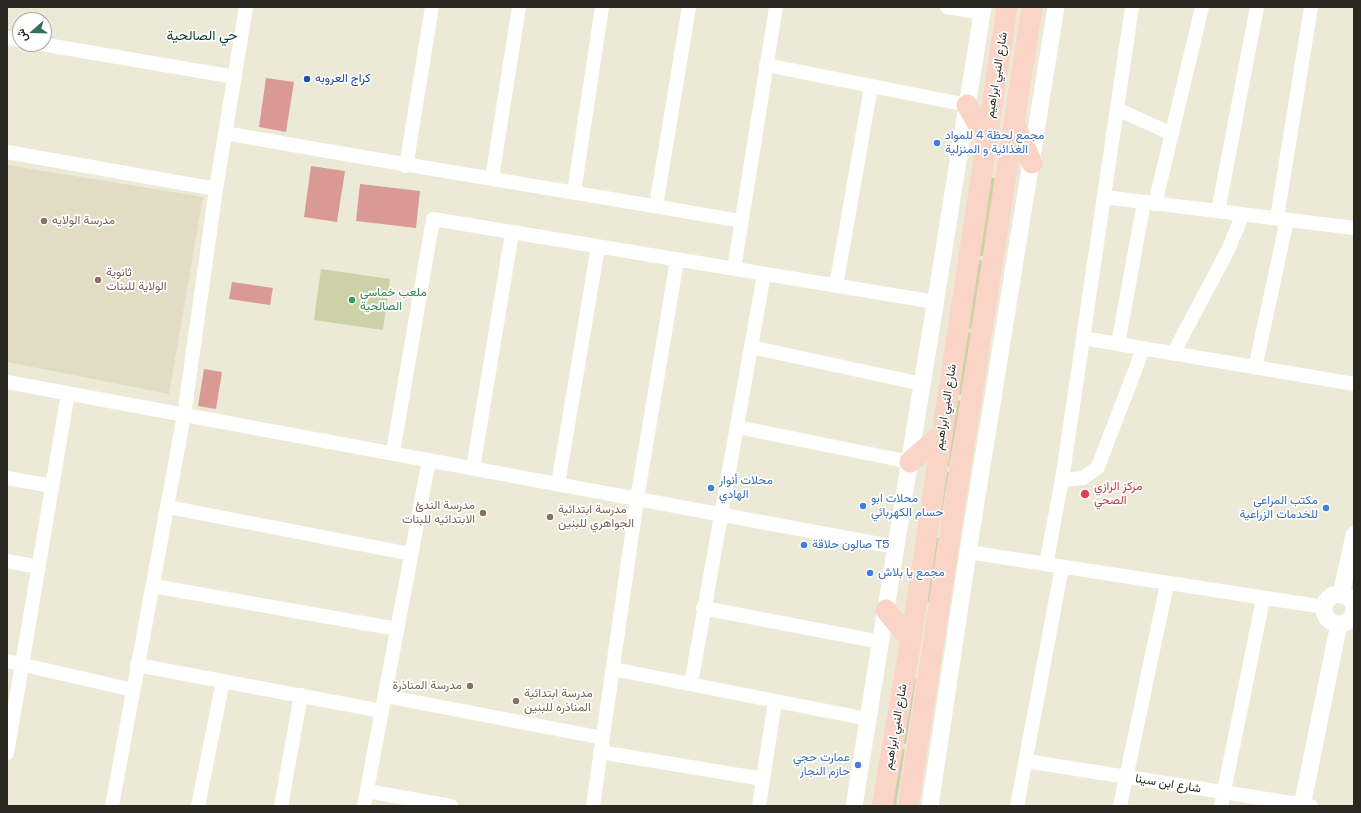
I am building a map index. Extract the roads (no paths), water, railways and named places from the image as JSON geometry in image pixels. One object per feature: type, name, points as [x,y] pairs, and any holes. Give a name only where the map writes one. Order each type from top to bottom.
[{"type":"main road","name":"شارع النبي ابراهيم","points":[[882,806],[910,640],[1008,7]]},
{"type":"main road","name":"شارع النبي ابراهيم","points":[[908,806],[1032,7]]},
{"type":"main road","points":[[1001,51],[1024,55]]},
{"type":"main road","points":[[997,76],[1020,83]]},
{"type":"main road","points":[[967,106],[987,140]]},
{"type":"main road","points":[[1014,124],[1032,163]]},
{"type":"main road","points":[[910,462],[942,434]]},
{"type":"main road","points":[[886,610],[910,640]]},
{"type":"main road","points":[[875,806],[898,712]]},
{"type":"main road","points":[[914,806],[923,715]]},
{"type":"street","points":[[112,806],[184,415],[216,189],[246,7]]},
{"type":"street","points":[[406,166],[432,7]]},
{"type":"street","points":[[492,178],[519,7]]},
{"type":"street","points":[[574,192],[602,7]]},
{"type":"street","points":[[656,206],[689,7]]},
{"type":"street","points":[[734,270],[776,7]]},
{"type":"street","points":[[854,806],[982,10],[947,7]]},
{"type":"street","points":[[930,806],[968,552],[1056,7]]},
{"type":"street","points":[[1046,564],[1062,480],[1132,7]]},
{"type":"street","points":[[1118,344],[1150,203],[1172,134],[1202,7]]},
{"type":"street","points":[[1218,211],[1257,7]]},
{"type":"street","points":[[1255,368],[1282,219],[1311,7]]},
{"type":"street","points":[[52,46],[235,77]]},
{"type":"street","points":[[766,66],[967,106]]},
{"type":"street","points":[[836,286],[871,87]]},
{"type":"street","points":[[1117,109],[1172,134]]},
{"type":"street","points":[[225,133],[406,166],[492,178],[742,221]]},
{"type":"street","points":[[7,152],[216,189]]},
{"type":"street","points":[[1104,197],[1354,228]]},
{"type":"street","points":[[1173,354],[1228,250],[1243,214]]},
{"type":"street","points":[[393,452],[433,219],[512,234],[935,302]]},
{"type":"street","points":[[473,468],[512,234]]},
{"type":"street","points":[[558,484],[598,247]]},
{"type":"street","points":[[593,806],[637,499],[677,260]]},
{"type":"street","points":[[691,684],[703,608],[764,274]]},
{"type":"street","points":[[1083,338],[1354,384]]},
{"type":"street","points":[[751,347],[922,384]]},
{"type":"street","points":[[1062,480],[1083,478],[1098,467],[1143,348]]},
{"type":"street","points":[[7,382],[393,452],[896,547]]},
{"type":"street","points":[[7,753],[68,393]]},
{"type":"street","points":[[737,427],[910,462]]},
{"type":"street","points":[[364,806],[429,460]]},
{"type":"street","points":[[7,478],[52,486]]},
{"type":"street","points":[[168,507],[411,554]]},
{"type":"street","points":[[1341,595],[1354,535]]},
{"type":"street","points":[[968,552],[1263,599],[1324,607]]},
{"type":"street","points":[[7,561],[39,567]]},
{"type":"street","points":[[1017,806],[1062,567]]},
{"type":"street","points":[[1120,806],[1167,584]]},
{"type":"street","points":[[153,586],[397,629]]},
{"type":"street","points":[[1341,595],[1350,600],[1354,612],[1348,621],[1339,624],[1333,623],[1327,619],[1324,607],[1327,600],[1332,596],[1341,595]]},
{"type":"street","points":[[1222,799],[1263,599]]},
{"type":"street","points":[[703,608],[881,642]]},
{"type":"street","points":[[1305,805],[1339,624]]},
{"type":"street","points":[[7,661],[133,690]]},
{"type":"street","points":[[137,665],[382,711]]},
{"type":"street","points":[[613,669],[868,719]]},
{"type":"street","points":[[198,806],[223,681]]},
{"type":"street","points":[[281,806],[301,695]]},
{"type":"street","points":[[384,696],[603,738]]},
{"type":"street","points":[[759,806],[775,701]]},
{"type":"street","points":[[600,752],[763,779]]},
{"type":"street","name":"شارع ابن سينا","points":[[1026,761],[1126,777],[1222,799],[1305,805]]},
{"type":"street","points":[[367,791],[451,806]]},
{"type":"place","name":"كراج العروبه","points":[[307,79]]},
{"type":"place","name":"مجمع لحظة 4 للمواد الغذائية و المنزلية","points":[[937,143]]},
{"type":"place","name":"مدرسة الولايه","points":[[44,221]]},
{"type":"place","name":"ثانوية الولاية للبنات","points":[[98,280]]},
{"type":"place","name":"ملعب خماسي الصالحية","points":[[352,300]]},
{"type":"place","name":"محلات أنوار الهادي","points":[[711,488]]},
{"type":"place","name":"مركز الرازي الصحي","points":[[1085,494]]},
{"type":"place","name":"محلات ابو حسام الكهربائي","points":[[863,506]]},
{"type":"place","name":"مكتب المراعي للخدمات الزراعية","points":[[1326,508]]},
{"type":"place","name":"مدرسة الندئ الابتدائيه للبنات","points":[[483,513]]},
{"type":"place","name":"مدرسة ابتدائية الجواهري للبنين","points":[[550,517]]},
{"type":"place","name":"صالون حلاقة T5","points":[[804,545]]},
{"type":"place","name":"مجمع يا بلاش","points":[[870,573]]},
{"type":"place","name":"مدرسة المناذرة","points":[[470,686]]},
{"type":"place","name":"مدرسة ابتدائية المناذره للبنين","points":[[516,701]]},
{"type":"place","name":"عمارت حجي حازم النجار","points":[[858,765]]},
{"type":"district","name":"حي الصالحية","points":[[202,36]]}]
